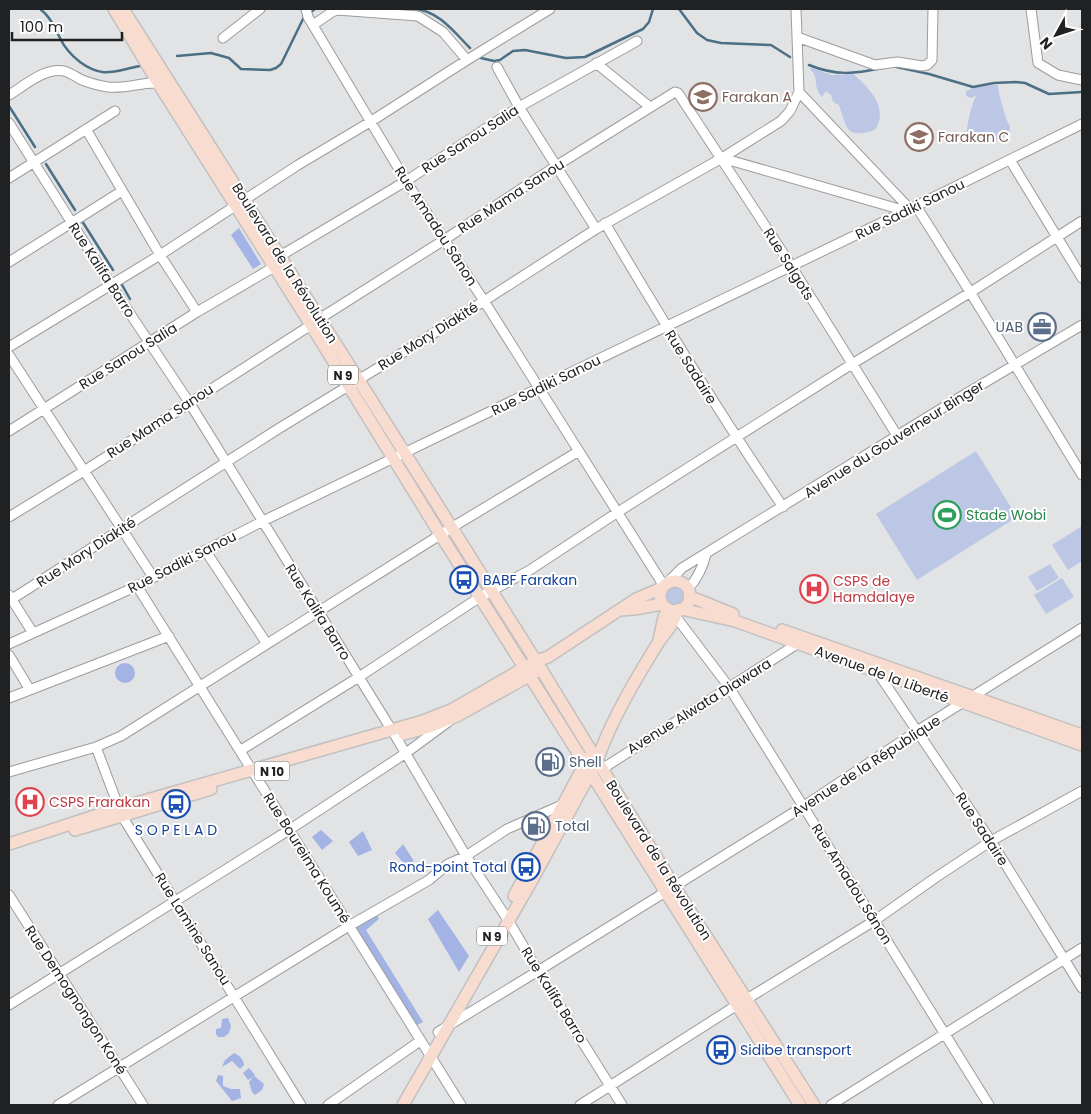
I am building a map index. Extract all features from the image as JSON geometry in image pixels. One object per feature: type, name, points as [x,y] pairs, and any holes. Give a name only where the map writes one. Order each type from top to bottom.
[{"type":"main road","name":"N 9","points":[[114,9],[164,83]]},
{"type":"main road","name":"N 9","points":[[123,9],[164,83]]},
{"type":"main road","name":"Boulevard de la Révolution","points":[[164,83],[241,203],[280,256],[315,322]]},
{"type":"main road","name":"Boulevard de la Révolution","points":[[241,203],[274,267],[315,322],[354,382],[446,531],[480,597],[588,768],[670,888],[742,1002],[814,1105]]},
{"type":"main road","name":"Boulevard de la Révolution","points":[[446,531],[491,591],[538,665],[597,761],[670,888]]},
{"type":"main road","points":[[597,761],[603,743],[659,641],[664,617],[673,610],[687,604],[688,593],[683,584],[677,581],[665,585],[660,597],[673,610]]},
{"type":"main road","name":"Avenue du Gouverneur Binger","points":[[538,665],[618,610],[665,585]]},
{"type":"main road","name":"Avenue de la Liberté","points":[[688,593],[696,599],[738,616],[969,700],[1082,745]]},
{"type":"main road","name":"Avenue du Gouverneur Binger","points":[[618,610],[673,610]]},
{"type":"main road","name":"Avenue de la Liberté","points":[[673,610],[735,621],[878,673],[1082,735]]},
{"type":"main road","name":"N 10","points":[[394,733],[426,728],[456,716],[538,665]]},
{"type":"main road","name":"N 10","points":[[9,844],[394,733],[453,709],[528,672]]},
{"type":"main road","name":"N 9","points":[[403,1105],[426,1049],[448,1025],[588,768],[597,761]]},
{"type":"main road","name":"N 10","points":[[9,852],[120,812]]},
{"type":"main road","name":"N 9","points":[[396,1105],[426,1049],[506,917]]},
{"type":"main road","name":"Boulevard de la Révolution","points":[[742,1002],[800,1105]]},
{"type":"street","points":[[223,38],[260,9]]},
{"type":"street","points":[[9,347],[160,255],[298,165],[370,122],[467,60],[537,12],[550,9]]},
{"type":"street","points":[[796,9],[799,92],[911,209],[971,292],[1014,366],[1080,464],[1082,475]]},
{"type":"street","points":[[797,37],[875,65],[897,62],[925,66],[932,60],[932,9]]},
{"type":"street","points":[[1031,9],[1038,63],[1058,75],[1082,80]]},
{"type":"street","points":[[308,15],[337,10],[411,14],[426,20],[443,32],[467,60]]},
{"type":"street","name":"Rue Amadou Sânon","points":[[308,15],[406,181],[665,585]]},
{"type":"street","name":"Rue Sanou Salia","points":[[280,256],[406,181],[519,106],[637,41]]},
{"type":"street","points":[[596,63],[650,107]]},
{"type":"street","points":[[497,66],[519,106],[596,229]]},
{"type":"street","points":[[9,95],[47,73],[56,71],[66,72],[82,80],[106,86],[124,88],[150,83],[164,83]]},
{"type":"street","name":"Rue Mama Sanou","points":[[9,517],[84,471],[188,402],[444,240],[672,92],[678,93]]},
{"type":"street","name":"Rue Mory Diakité","points":[[10,597],[123,529],[605,223],[722,158],[780,121],[795,104],[799,92]]},
{"type":"street","name":"Rue Salgots","points":[[678,93],[722,158],[898,437]]},
{"type":"street","points":[[9,178],[115,111]]},
{"type":"street","name":"Rue Kalifa Barro","points":[[9,123],[226,462],[394,733],[466,856],[506,917],[622,1105]]},
{"type":"street","name":"Rue Sadiki Sanou","points":[[9,644],[137,586],[205,550],[399,455],[911,209],[1082,124]]},
{"type":"street","points":[[86,130],[160,255],[197,312]]},
{"type":"street","points":[[722,158],[911,209]]},
{"type":"street","points":[[1010,160],[1082,278]]},
{"type":"street","points":[[9,262],[122,191]]},
{"type":"street","points":[[241,750],[359,677],[480,597],[530,570],[852,364],[1082,222]]},
{"type":"street","name":"Rue Sadaire","points":[[605,223],[666,327],[736,438],[783,507]]},
{"type":"street","name":"Rue Sanou Salia","points":[[9,431],[197,312],[274,267]]},
{"type":"street","name":"Avenue du Gouverneur Binger","points":[[665,585],[682,568],[1082,325]]},
{"type":"street","points":[[9,355],[123,529],[152,577]]},
{"type":"street","points":[[9,772],[96,747],[121,736],[446,531],[579,451]]},
{"type":"street","points":[[205,550],[267,644]]},
{"type":"street","points":[[688,593],[703,566],[706,554]]},
{"type":"street","name":"Rue Boureima Koumé","points":[[137,586],[461,1105]]},
{"type":"street","points":[[10,597],[33,633]]},
{"type":"street","name":"Rue Amadou Sânon","points":[[673,610],[728,687],[990,1105]]},
{"type":"street","name":"Avenue de la République","points":[[438,1032],[804,806],[917,731],[1082,628]]},
{"type":"street","points":[[9,698],[169,636]]},
{"type":"street","name":"Avenue Alwata Diawara","points":[[597,761],[728,687],[797,644]]},
{"type":"street","points":[[9,656],[30,690]]},
{"type":"street","name":"Rue Sadaire","points":[[878,673],[991,841],[1082,988]]},
{"type":"street","points":[[9,1005],[289,830],[406,753],[456,716]]},
{"type":"street","name":"Rue Lamine Sanou","points":[[96,747],[120,812],[301,1105]]},
{"type":"street","points":[[580,1105],[874,921],[991,841],[1082,791]]},
{"type":"street","points":[[58,1105],[349,926],[430,880],[448,864],[466,856],[507,829],[569,805]]},
{"type":"street","name":"Rue Demognongon Koné","points":[[9,895],[142,1105]]},
{"type":"street","points":[[831,1105],[1082,948]]},
{"type":"street","points":[[328,1105],[426,1049]]},
{"type":"shaded area","points":[[810,69],[832,75],[853,74],[866,86],[876,99],[879,107],[879,122],[875,130],[858,133],[849,130],[839,105],[833,102],[831,95],[826,91],[822,97],[819,93],[815,76]]},
{"type":"shaded area","points":[[998,85],[1002,106],[1010,126],[1009,134],[992,142],[977,137],[967,139],[969,117],[977,95],[971,98],[966,96],[966,91]]},
{"type":"shaded area","points":[[239,228],[261,264],[253,269],[231,235]]},
{"type":"shaded area","name":"Stade Wobi","points":[[976,451],[1017,517],[917,580],[876,514]]},
{"type":"shaded area","points":[[1082,526],[1082,561],[1068,570],[1052,545]]},
{"type":"shaded area","points":[[1050,564],[1059,578],[1037,591],[1028,577]]},
{"type":"shaded area","points":[[1062,578],[1074,597],[1046,614],[1034,595]]},
{"type":"shaded area","points":[[675,586],[683,589],[686,597],[683,605],[675,608],[667,605],[664,597],[667,589]]},
{"type":"shaded area","points":[[125,663],[132,666],[135,673],[132,680],[125,683],[118,680],[115,673],[118,666]]},
{"type":"shaded area","points":[[321,830],[333,841],[322,850],[312,837]]},
{"type":"shaded area","points":[[363,831],[372,850],[358,856],[349,842]]},
{"type":"shaded area","points":[[403,844],[414,861],[406,866],[395,853]]},
{"type":"shaded area","points":[[438,910],[469,956],[459,972],[428,919]]},
{"type":"shaded area","points":[[376,913],[379,919],[366,930],[423,1022],[413,1027],[352,926]]},
{"type":"shaded area","points":[[228,1018],[231,1026],[229,1033],[224,1037],[218,1037],[216,1029],[221,1028],[222,1019]]},
{"type":"shaded area","points":[[234,1053],[241,1058],[244,1065],[240,1069],[232,1061],[222,1067],[225,1060]]},
{"type":"shaded area","points":[[249,1068],[254,1076],[264,1084],[262,1090],[255,1095],[249,1082],[253,1077],[248,1080],[243,1073]]},
{"type":"shaded area","points":[[218,1075],[223,1076],[223,1086],[231,1089],[240,1089],[241,1098],[232,1101],[216,1081]]},
{"type":"waterway","points":[[40,9],[49,18],[68,52],[88,67],[102,72],[109,72],[140,66]]},
{"type":"waterway","points":[[177,56],[211,53],[229,58],[241,69],[270,70],[276,68],[281,64],[304,17],[315,9]]},
{"type":"waterway","points":[[405,9],[414,9]]},
{"type":"waterway","points":[[415,9],[439,18],[470,48]]},
{"type":"waterway","points":[[481,58],[494,61],[500,60],[513,51],[525,50],[566,58],[585,57],[643,29],[649,22],[653,9]]},
{"type":"waterway","points":[[679,9],[697,33],[707,40],[721,43],[771,45],[790,57]]},
{"type":"waterway","points":[[809,65],[819,69],[845,73],[882,68]]},
{"type":"waterway","points":[[892,66],[929,74],[973,87],[994,83],[1016,82],[1025,83],[1049,94],[1082,92]]},
{"type":"waterway","points":[[9,106],[35,147]]},
{"type":"waterway","points":[[46,164],[75,210]]},
{"type":"waterway","points":[[82,221],[113,270]]},
{"type":"waterway","points":[[121,283],[130,299]]},
{"type":"place","name":"Farakan A","points":[[703,97]]},
{"type":"place","name":"Farakan C","points":[[919,137]]},
{"type":"place","name":"UAB","points":[[1042,327]]},
{"type":"place","name":"Stade Wobi","points":[[947,515]]},
{"type":"place","name":"BABF Farakan","points":[[464,580]]},
{"type":"place","name":"CSPS de Hamdalaye","points":[[814,589]]},
{"type":"place","name":"Shell","points":[[550,762]]},
{"type":"place","name":"CSPS Frarakan","points":[[30,802]]},
{"type":"place","name":"S O P E L A D","points":[[176,804]]},
{"type":"place","name":"Total","points":[[536,826]]},
{"type":"place","name":"Rond-point Total","points":[[526,867]]},
{"type":"place","name":"Sidibe transport","points":[[721,1050]]}]
